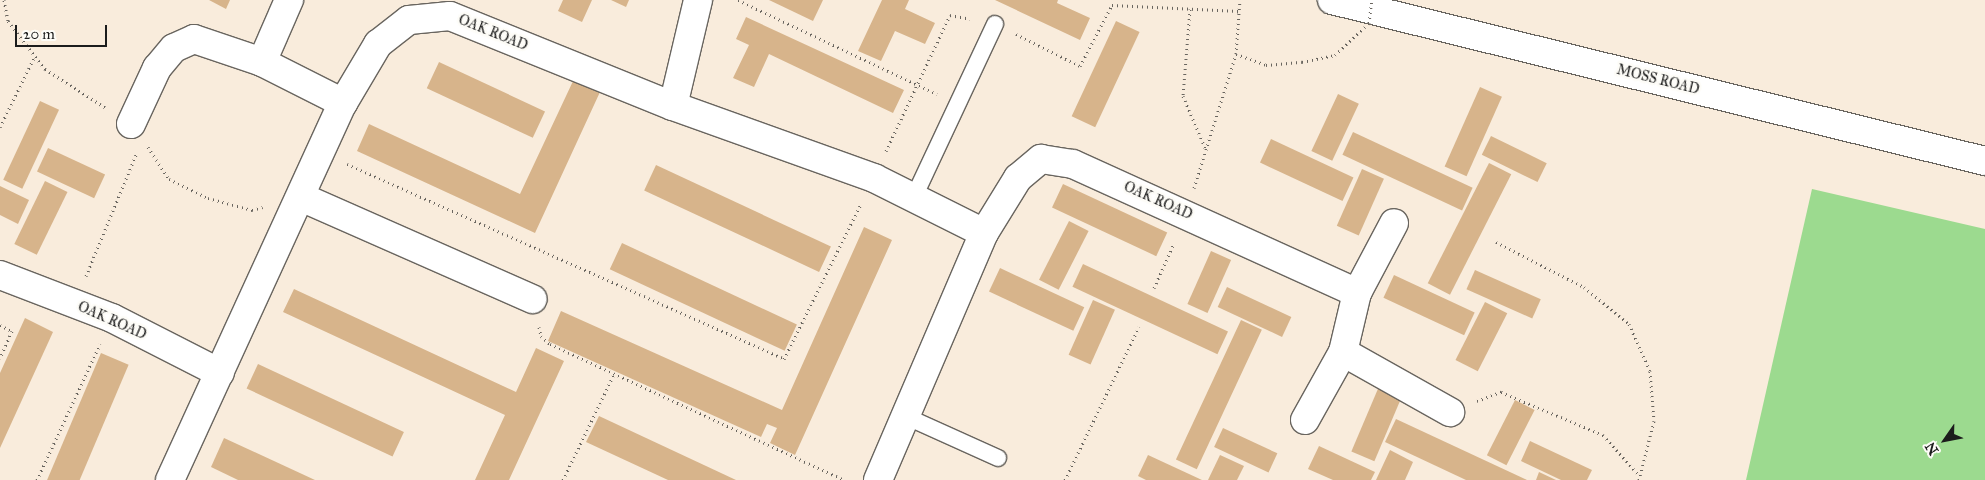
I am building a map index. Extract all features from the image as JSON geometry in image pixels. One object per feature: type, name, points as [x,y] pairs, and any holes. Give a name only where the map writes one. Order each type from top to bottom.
[{"type":"street","points":[[262,62],[289,0]]},
{"type":"street","points":[[673,106],[698,0]]},
{"type":"street","name":"MOSS ROAD","points":[[1332,0],[1985,161]]},
{"type":"street","name":"OAK ROAD","points":[[170,480],[343,103],[378,44],[409,20],[450,16],[673,106],[874,178],[984,233]]},
{"type":"street","points":[[135,136],[157,68],[174,48],[194,39],[262,62],[343,103]]},
{"type":"street","name":"OAK ROAD","points":[[878,480],[984,233],[1018,178],[1041,159],[1073,164],[1187,213],[1357,293]]},
{"type":"street","points":[[301,197],[532,299]]},
{"type":"street","points":[[1305,420],[1343,352],[1357,293],[1394,223]]},
{"type":"street","name":"OAK ROAD","points":[[0,275],[112,318],[220,373]]},
{"type":"street","points":[[1343,352],[1450,412]]},
{"type":"lane","points":[[914,197],[956,103],[996,24]]},
{"type":"lane","points":[[905,416],[998,458]]},
{"type":"path","points":[[738,0],[956,103]]},
{"type":"path","points":[[1154,288],[1187,213],[1236,54],[1240,0]]},
{"type":"path","points":[[1236,54],[1266,65],[1302,62],[1334,55],[1368,23],[1372,0]]},
{"type":"path","points":[[321,152],[784,359],[874,178],[916,84],[950,15],[996,24],[1080,66],[1112,5],[1239,11]]},
{"type":"path","points":[[1190,9],[1183,96],[1206,150]]},
{"type":"path","points":[[0,12],[7,15]]},
{"type":"path","points":[[0,127],[35,56]]},
{"type":"path","points":[[75,304],[135,136]]},
{"type":"path","points":[[1496,242],[1584,287],[1628,324],[1650,371],[1654,421],[1638,475],[1639,480]]},
{"type":"path","points":[[532,299],[541,336],[550,344],[844,480]]},
{"type":"path","points":[[37,480],[112,318]]},
{"type":"path","points":[[0,325],[12,331],[0,358]]},
{"type":"path","points":[[1065,480],[1139,326]]},
{"type":"path","points":[[563,480],[614,374]]},
{"type":"path","points":[[1450,412],[1501,392],[1603,435],[1638,475]]},
{"type":"green space","points":[[1812,189],[1985,229],[1985,480],[1746,480]]},
{"type":"building","points":[[209,0],[230,0],[226,9]]},
{"type":"building","points":[[563,0],[592,0],[582,22],[558,11]]},
{"type":"building","points":[[611,0],[629,0],[626,7]]},
{"type":"building","points":[[769,0],[823,0],[813,21]]},
{"type":"building","points":[[882,0],[909,0],[905,9],[935,23],[925,44],[895,31],[881,61],[858,51]]},
{"type":"building","points":[[995,0],[1058,0],[1057,3],[1090,18],[1080,40]]},
{"type":"building","points":[[746,17],[904,90],[893,113],[769,54],[754,87],[733,78],[749,45],[736,39]]},
{"type":"building","points":[[1116,21],[1140,32],[1095,127],[1072,116]]},
{"type":"building","points":[[439,62],[545,111],[533,138],[427,88]]},
{"type":"building","points":[[574,79],[600,92],[535,233],[357,151],[369,124],[520,194]]},
{"type":"building","points":[[1480,87],[1502,97],[1467,176],[1445,166]]},
{"type":"building","points":[[1338,94],[1359,104],[1332,161],[1311,151]]},
{"type":"building","points":[[40,101],[59,110],[22,189],[3,180]]},
{"type":"building","points":[[1353,132],[1473,188],[1462,210],[1342,155]]},
{"type":"building","points":[[1491,136],[1547,163],[1538,182],[1482,155]]},
{"type":"building","points":[[1271,139],[1353,177],[1342,201],[1260,163]]},
{"type":"building","points":[[48,148],[105,175],[94,198],[37,172]]},
{"type":"building","points":[[1489,163],[1511,174],[1450,295],[1428,283]]},
{"type":"building","points":[[656,165],[831,247],[819,272],[644,190]]},
{"type":"building","points":[[1362,169],[1384,179],[1359,235],[1337,226]]},
{"type":"building","points":[[45,181],[67,192],[37,255],[14,244]]},
{"type":"building","points":[[1063,184],[1167,233],[1156,256],[1052,208]]},
{"type":"building","points":[[0,186],[29,200],[18,224],[0,215]]},
{"type":"building","points":[[1069,221],[1089,231],[1059,290],[1039,280]]},
{"type":"building","points":[[864,227],[892,240],[795,455],[770,443],[777,428],[767,424],[761,437],[548,341],[561,311],[782,410]]},
{"type":"building","points":[[622,243],[797,325],[785,351],[610,269]]},
{"type":"building","points":[[1211,251],[1231,260],[1208,313],[1187,304]]},
{"type":"building","points":[[1083,264],[1228,332],[1217,354],[1072,287]]},
{"type":"building","points":[[1000,268],[1084,307],[1073,331],[989,292]]},
{"type":"building","points":[[1475,270],[1541,299],[1532,318],[1466,289]]},
{"type":"building","points":[[1394,275],[1475,313],[1464,335],[1383,298]]},
{"type":"building","points":[[1227,287],[1291,317],[1282,337],[1218,307]]},
{"type":"building","points":[[294,289],[516,392],[536,348],[564,361],[509,480],[475,480],[505,415],[283,312]]},
{"type":"building","points":[[1093,300],[1115,310],[1091,365],[1069,355]]},
{"type":"building","points":[[1485,302],[1507,313],[1478,371],[1455,360]]},
{"type":"building","points":[[25,318],[53,332],[0,448],[0,373]]},
{"type":"building","points":[[1241,320],[1262,330],[1197,469],[1176,460]]},
{"type":"building","points":[[101,353],[129,365],[80,480],[47,480]]},
{"type":"building","points":[[258,364],[404,432],[393,457],[247,388]]},
{"type":"building","points":[[1383,377],[1406,387],[1374,461],[1351,452]]},
{"type":"building","points":[[1515,400],[1535,410],[1506,465],[1487,455]]},
{"type":"building","points":[[599,416],[736,480],[668,480],[586,442]]},
{"type":"building","points":[[1396,419],[1527,480],[1466,480],[1385,442]]},
{"type":"building","points":[[1223,428],[1277,453],[1269,472],[1214,447]]},
{"type":"building","points":[[224,438],[315,480],[238,480],[211,467]]},
{"type":"building","points":[[1530,441],[1592,470],[1587,480],[1561,480],[1521,461]]},
{"type":"building","points":[[1319,446],[1375,472],[1371,480],[1333,480],[1308,469]]},
{"type":"building","points":[[1390,450],[1413,462],[1405,480],[1376,480]]},
{"type":"building","points":[[1148,455],[1202,480],[1146,480],[1138,476]]},
{"type":"building","points":[[1220,455],[1244,466],[1237,480],[1208,480]]},
{"type":"building","points":[[1539,472],[1556,480],[1536,480]]}]
